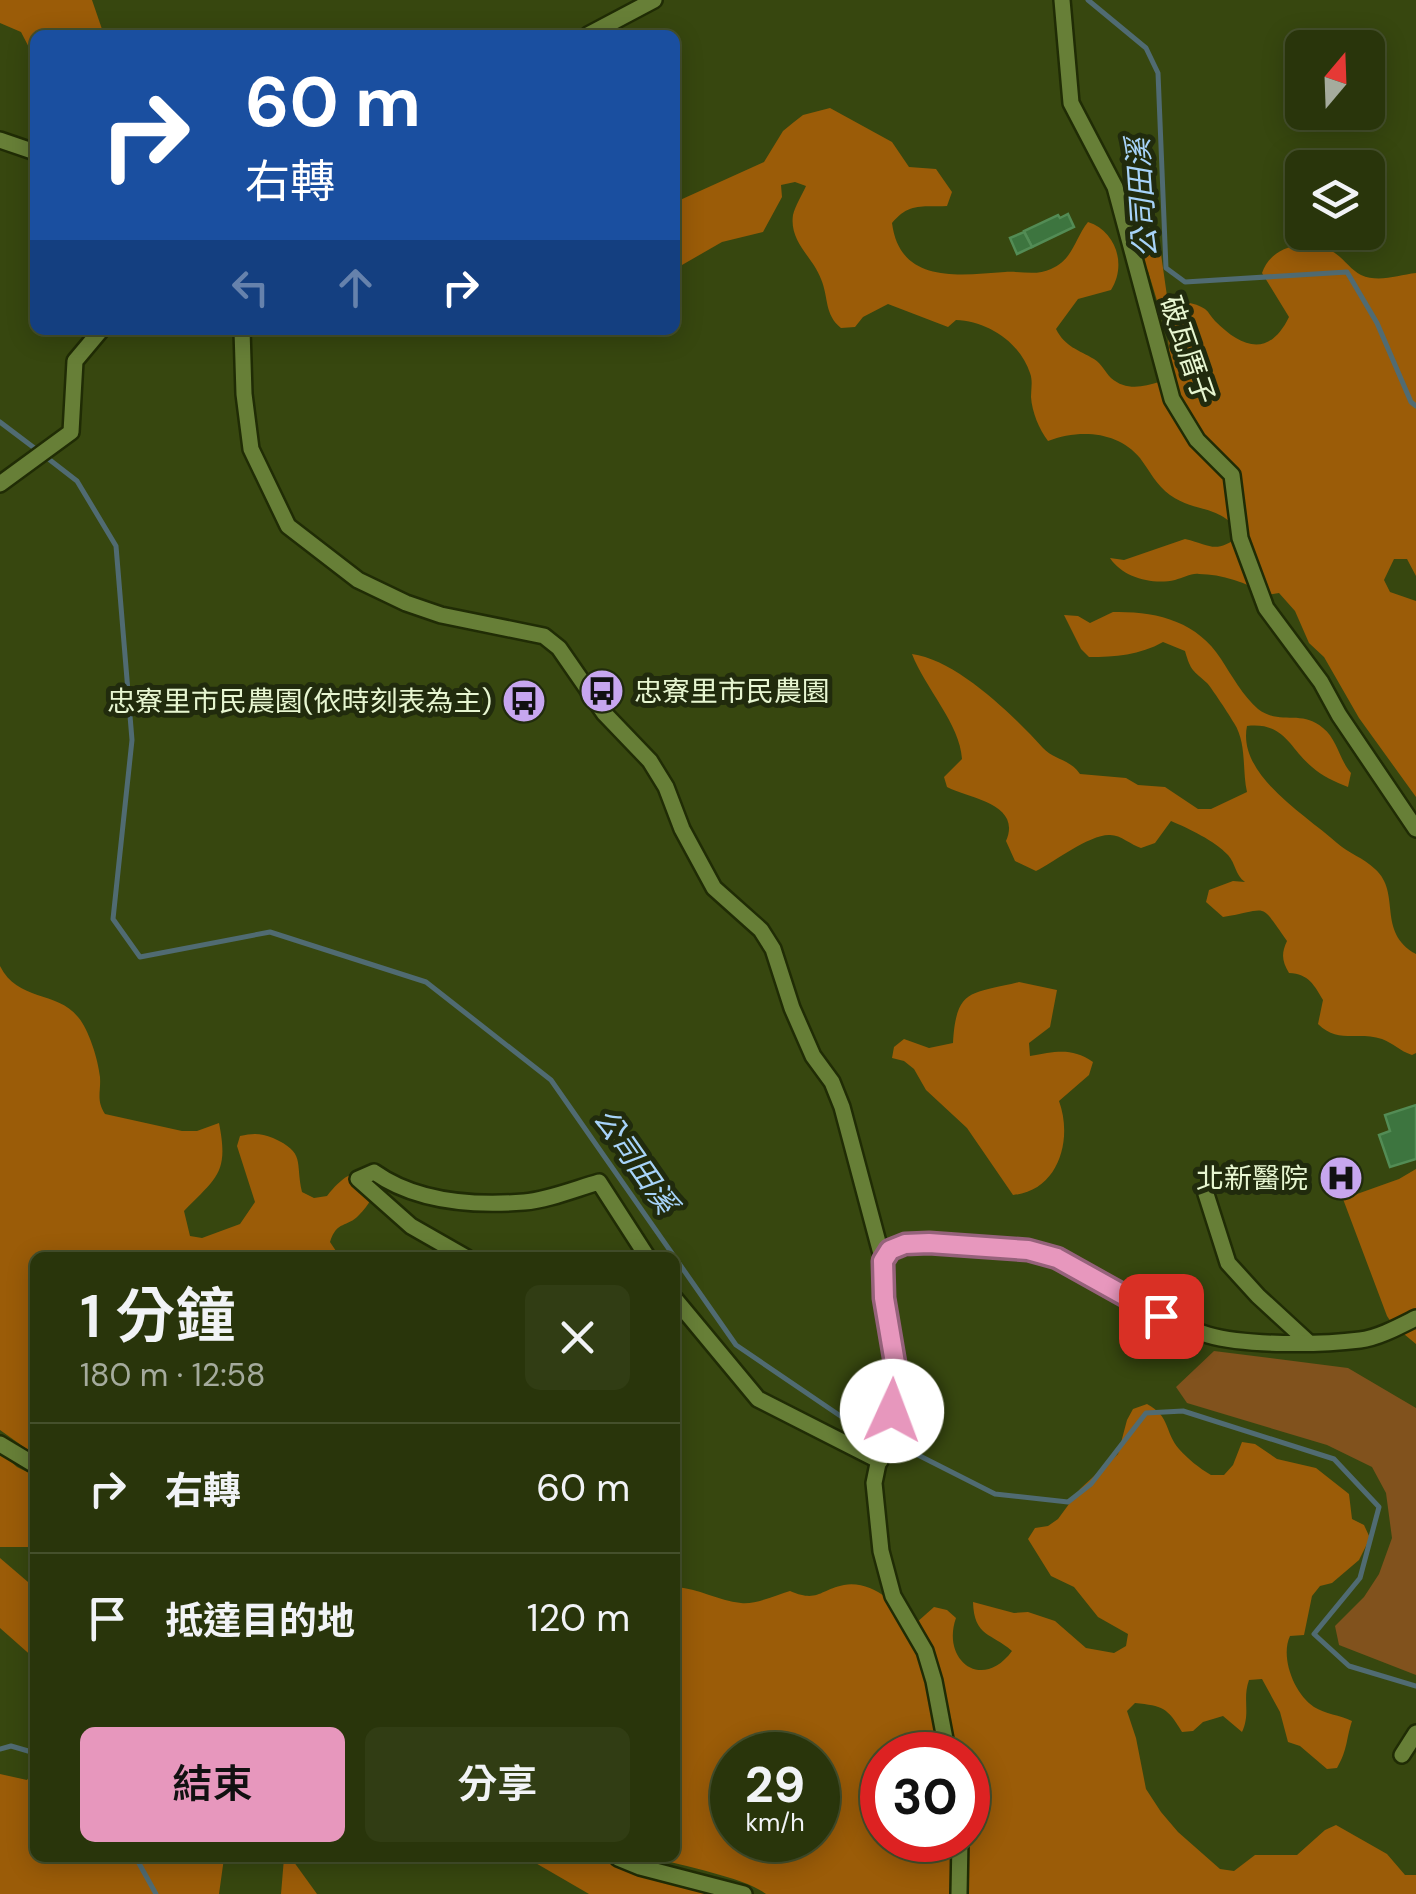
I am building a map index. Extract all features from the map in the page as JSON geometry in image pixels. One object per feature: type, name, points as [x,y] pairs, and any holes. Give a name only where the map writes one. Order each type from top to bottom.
[{"type":"street","points":[[597,30],[654,0]]},
{"type":"street","name":"破瓦厝子","points":[[1063,6],[1071,103],[1115,188],[1172,399],[1197,440],[1232,475],[1240,538],[1266,608],[1322,682],[1339,715],[1416,829]]},
{"type":"street","points":[[0,140],[30,150]]},
{"type":"street","points":[[0,484],[71,432],[75,361],[97,335]]},
{"type":"street","points":[[242,335],[251,449],[288,526],[358,580],[406,603],[544,636],[559,648],[604,714],[650,761],[714,888],[761,930],[773,949],[792,1008],[842,1107],[883,1261],[884,1298],[895,1363],[892,1411]]},
{"type":"street","points":[[457,1252],[411,1226],[358,1179],[374,1172],[394,1186],[442,1200],[526,1202],[599,1182],[644,1252]]},
{"type":"street","points":[[1206,1194],[1228,1263],[1307,1341]]},
{"type":"street","points":[[883,1261],[890,1250],[917,1244],[1028,1250],[1057,1258],[1161,1316],[1208,1335],[1240,1341],[1363,1340],[1416,1318]]},
{"type":"street","points":[[680,1307],[758,1398],[880,1461]]},
{"type":"street","points":[[0,1444],[30,1461]]},
{"type":"street","points":[[882,1444],[874,1483],[881,1550],[893,1596],[925,1651],[944,1732]]},
{"type":"street","points":[[1402,1755],[1416,1733]]},
{"type":"street","points":[[628,1862],[744,1894]]},
{"type":"street","points":[[960,1862],[960,1894]]},
{"type":"shaded area","points":[[0,0],[92,0],[102,30],[30,30],[30,49],[21,32],[0,23]]},
{"type":"shaded area","points":[[830,108],[892,142],[909,167],[936,169],[952,192],[947,206],[911,209],[892,223],[897,243],[907,257],[919,267],[935,272],[1051,269],[1064,260],[1088,222],[1098,226],[1116,250],[1116,280],[1111,290],[1078,299],[1056,329],[1068,344],[1097,361],[1123,385],[1159,382],[1169,349],[1148,271],[1136,248],[1136,236],[1159,240],[1167,296],[1201,307],[1235,338],[1255,344],[1273,339],[1289,317],[1262,273],[1273,256],[1285,249],[1334,252],[1368,277],[1416,273],[1416,576],[1407,559],[1394,559],[1384,580],[1390,592],[1416,601],[1416,797],[1359,718],[1324,657],[1309,643],[1295,611],[1279,593],[1267,595],[1234,580],[1207,574],[1148,581],[1123,571],[1110,558],[1124,560],[1185,539],[1213,547],[1225,545],[1241,535],[1225,518],[1170,495],[1140,458],[1121,442],[1085,434],[1048,441],[1034,414],[1031,376],[1025,362],[1010,343],[990,329],[956,320],[948,327],[888,304],[863,317],[855,327],[841,328],[836,323],[821,279],[793,225],[793,215],[806,186],[795,182],[781,185],[782,197],[763,232],[722,242],[680,266],[680,200],[764,162],[783,131],[803,115]]},
{"type":"shaded area","points":[[1113,612],[1160,616],[1188,627],[1211,646],[1258,709],[1274,716],[1315,722],[1332,738],[1351,773],[1348,787],[1316,770],[1278,732],[1247,726],[1252,761],[1263,777],[1292,807],[1341,847],[1371,865],[1383,879],[1397,935],[1416,954],[1416,1053],[1412,1055],[1373,1037],[1333,1034],[1318,1024],[1323,1000],[1306,978],[1289,973],[1283,957],[1287,941],[1266,914],[1256,911],[1223,917],[1206,902],[1209,890],[1233,881],[1245,882],[1228,855],[1201,835],[1171,821],[1155,843],[1141,848],[1118,837],[1102,836],[1036,871],[1015,861],[1006,841],[1007,819],[1001,811],[947,787],[944,777],[962,759],[960,746],[912,654],[929,658],[965,678],[1000,705],[1047,752],[1072,765],[1080,774],[1126,778],[1138,785],[1165,787],[1198,809],[1211,809],[1247,792],[1238,731],[1209,686],[1191,667],[1185,651],[1163,642],[1127,654],[1089,657],[1064,615],[1078,616],[1090,623]]},
{"type":"shaded area","points":[[0,966],[17,985],[59,1003],[78,1017],[97,1062],[105,1114],[182,1131],[197,1131],[219,1123],[221,1164],[212,1181],[184,1211],[190,1236],[202,1238],[240,1224],[255,1202],[237,1146],[240,1136],[265,1135],[290,1148],[297,1159],[302,1192],[314,1198],[327,1196],[348,1176],[360,1171],[376,1167],[380,1179],[362,1212],[333,1235],[330,1242],[337,1252],[30,1252],[30,1451],[0,1430]]},
{"type":"shaded area","points":[[1019,982],[1057,990],[1050,1027],[1029,1043],[1030,1056],[1070,1052],[1093,1062],[1089,1075],[1059,1101],[1063,1146],[1051,1174],[1042,1184],[1013,1195],[967,1128],[926,1090],[914,1069],[892,1058],[894,1047],[904,1039],[929,1048],[953,1043],[963,1002],[978,992]]},
{"type":"shaded area","points":[[1416,1169],[1416,1344],[1387,1316],[1343,1199]]},
{"type":"shaded area","points":[[1214,1351],[1348,1368],[1416,1408],[1416,1675],[1339,1645],[1335,1626],[1364,1597],[1379,1574],[1392,1538],[1386,1493],[1372,1467],[1327,1445],[1187,1403],[1176,1387]]},
{"type":"shaded area","points":[[1147,1404],[1164,1419],[1179,1449],[1211,1475],[1224,1475],[1233,1465],[1242,1442],[1255,1444],[1277,1459],[1316,1468],[1349,1494],[1352,1519],[1364,1525],[1370,1538],[1359,1560],[1332,1583],[1320,1586],[1312,1596],[1304,1635],[1290,1636],[1287,1645],[1288,1664],[1300,1693],[1318,1709],[1352,1721],[1337,1768],[1327,1769],[1300,1746],[1288,1742],[1280,1712],[1262,1679],[1249,1680],[1242,1732],[1223,1716],[1203,1722],[1193,1731],[1182,1732],[1168,1713],[1158,1707],[1135,1703],[1127,1711],[1146,1789],[1178,1832],[1220,1869],[1234,1871],[1255,1855],[1297,1855],[1336,1825],[1387,1854],[1405,1875],[1416,1875],[1416,1894],[766,1894],[729,1878],[670,1862],[680,1862],[680,1588],[747,1603],[790,1591],[813,1596],[844,1585],[865,1586],[884,1596],[916,1623],[934,1607],[947,1610],[956,1618],[954,1647],[959,1658],[977,1670],[1000,1663],[1012,1651],[981,1628],[973,1602],[1055,1621],[1086,1648],[1114,1653],[1126,1646],[1128,1634],[1098,1617],[1074,1587],[1051,1576],[1028,1539],[1035,1528],[1058,1519],[1080,1489],[1118,1454],[1133,1409]]},
{"type":"shaded area","points":[[0,1452],[30,1474],[30,1547],[0,1547]]},
{"type":"shaded area","points":[[0,1558],[30,1584],[30,1655],[0,1628]]},
{"type":"shaded area","points":[[0,1774],[27,1780],[30,1776],[30,1862],[223,1862],[219,1894],[0,1894]]},
{"type":"shaded area","points":[[284,1862],[294,1862],[317,1894],[281,1894]]},
{"type":"shaded area","points":[[534,1862],[629,1862],[722,1894],[589,1894]]},
{"type":"building","points":[[1068,214],[1074,227],[1032,247],[1024,231]]},
{"type":"building","points":[[1024,232],[1032,247],[1017,254],[1010,238]]},
{"type":"building","points":[[1416,1105],[1416,1159],[1390,1167],[1379,1135],[1390,1131],[1385,1115]]},
{"type":"waterway","name":"公司田溪","points":[[1088,0],[1146,48],[1158,73],[1166,268],[1185,282],[1347,272],[1377,323],[1416,406]]},
{"type":"waterway","name":"公司田溪","points":[[0,422],[37,450]]},
{"type":"waterway","name":"公司田溪","points":[[46,457],[77,481],[116,546],[132,740],[113,919],[140,957],[270,932],[426,982],[551,1080],[671,1252]]},
{"type":"waterway","name":"公司田溪","points":[[680,1265],[736,1345],[839,1415],[995,1494],[1068,1502],[1091,1484],[1146,1413],[1183,1411],[1334,1459],[1379,1507],[1360,1578],[1314,1634],[1349,1666],[1416,1686]]},
{"type":"waterway","points":[[0,1749],[11,1746],[30,1752]]},
{"type":"waterway","points":[[138,1862],[156,1894]]},
{"type":"place","name":"忠寮里市民農園","points":[[602,691]]},
{"type":"place","name":"忠寮里市民農園(依時刻表為主)","points":[[524,701]]},
{"type":"place","name":"北新醫院","points":[[1341,1178]]},
{"type":"route","points":[[892,1411],[895,1363],[884,1298],[883,1261],[890,1250],[905,1244],[1028,1250],[1057,1258],[1161,1316]]}]
